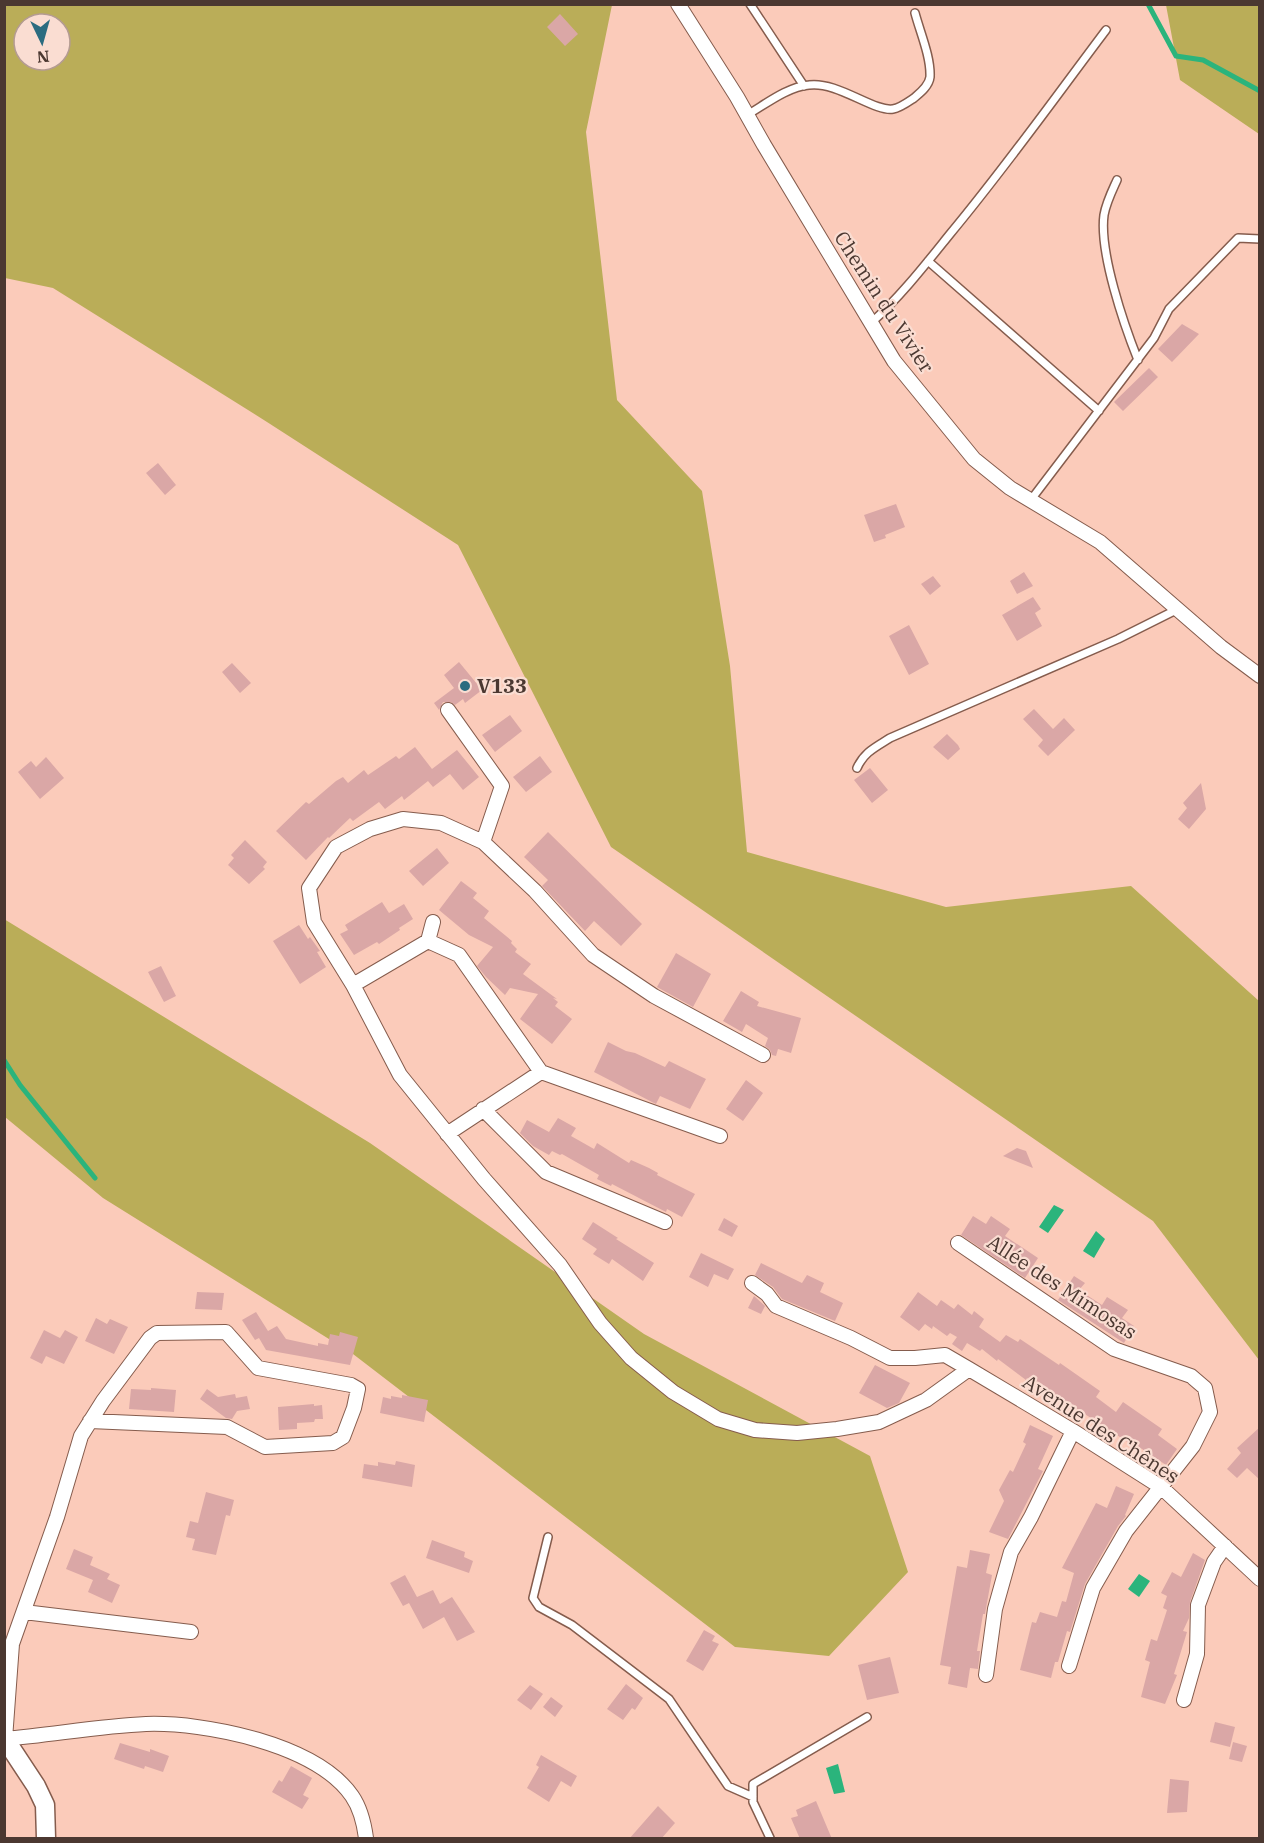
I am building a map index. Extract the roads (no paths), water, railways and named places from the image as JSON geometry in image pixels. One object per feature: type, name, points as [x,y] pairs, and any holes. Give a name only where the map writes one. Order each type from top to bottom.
[{"type":"street","name":"Chemin du Vivier","points":[[678,4],[894,361],[974,459],[989,473],[1030,501],[1100,542],[1221,647],[1260,676]]},
{"type":"street","points":[[448,710],[502,786],[483,842]]},
{"type":"street","points":[[763,1054],[654,996],[593,955],[535,891],[483,842],[441,823],[403,819],[370,829],[336,847],[309,888],[314,922],[353,985],[400,1075],[484,1179],[560,1265],[600,1323],[631,1358],[673,1392],[718,1419],[755,1430],[797,1432],[837,1429],[879,1422],[926,1400],[969,1369]]},
{"type":"street","points":[[353,985],[429,941],[433,922]]},
{"type":"street","points":[[429,941],[459,955],[541,1072],[720,1137]]},
{"type":"street","points":[[447,1134],[541,1072]]},
{"type":"street","points":[[483,1109],[546,1172],[665,1222]]},
{"type":"street","name":"Allée des Mimosas","points":[[958,1243],[1114,1349],[1191,1377],[1205,1388],[1210,1412],[1193,1446],[1126,1531],[1094,1588],[1069,1666]]},
{"type":"street","name":"Avenue des Chênes","points":[[752,1283],[767,1294],[776,1306],[851,1338],[890,1358],[945,1355],[1073,1431],[1161,1487],[1260,1579]]},
{"type":"street","points":[[46,1839],[45,1805],[36,1786],[5,1738],[12,1644],[57,1517],[81,1436],[90,1421],[150,1338],[157,1333],[226,1332],[258,1368],[351,1385],[357,1389],[354,1408],[343,1437],[333,1443],[266,1447],[227,1426],[90,1421]]},
{"type":"street","points":[[986,1675],[995,1610],[1011,1552],[1031,1517],[1073,1431]]},
{"type":"street","points":[[1184,1700],[1197,1654],[1198,1605],[1214,1562],[1225,1546]]},
{"type":"street","points":[[24,1612],[191,1632]]},
{"type":"street","points":[[5,1738],[146,1724],[198,1726],[279,1745],[313,1763],[341,1783],[352,1796],[363,1818],[366,1839]]},
{"type":"lane","points":[[750,4],[804,86]]},
{"type":"lane","points":[[747,115],[791,90],[804,86],[822,86],[888,109],[896,108],[914,98],[926,87],[930,78],[928,59],[915,13]]},
{"type":"lane","points":[[871,323],[889,307],[985,192],[1106,30]]},
{"type":"lane","points":[[1117,180],[1104,215],[1106,254],[1123,321],[1138,360]]},
{"type":"lane","points":[[1030,501],[1154,338],[1169,309],[1238,237],[1260,239]]},
{"type":"lane","points":[[928,261],[1099,411]]},
{"type":"lane","points":[[857,768],[861,759],[869,751],[890,738],[1118,639],[1178,609]]},
{"type":"lane","points":[[548,1537],[533,1598],[539,1607],[572,1625],[669,1700],[728,1786],[753,1797]]},
{"type":"lane","points":[[770,1839],[753,1802],[753,1784],[867,1717]]},
{"type":"waterway","points":[[1148,4],[1176,56],[1203,60],[1260,91]]},
{"type":"waterway","points":[[4,1060],[20,1085],[95,1178]]},
{"type":"place","name":"V133","points":[[465,686]]}]
